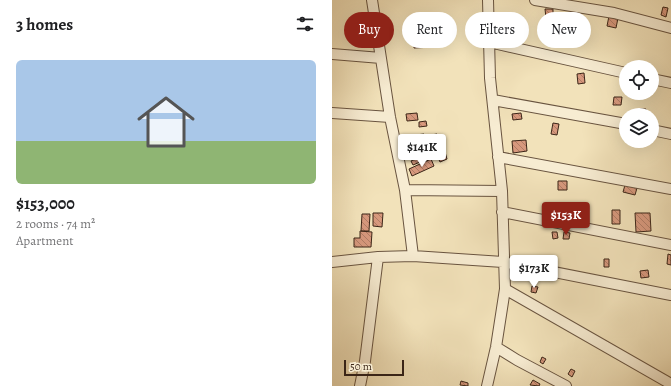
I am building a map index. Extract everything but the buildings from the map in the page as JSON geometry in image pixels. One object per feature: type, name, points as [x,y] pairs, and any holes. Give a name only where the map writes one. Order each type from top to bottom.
[{"type":"street","points":[[372,0],[390,118],[405,190],[412,256]]},
{"type":"street","points":[[488,0],[488,12]]},
{"type":"street","points":[[535,0],[614,14],[671,28]]},
{"type":"street","points":[[487,386],[496,347],[504,289],[502,191],[492,100],[489,48]]},
{"type":"street","points":[[516,48],[619,71]]},
{"type":"street","points":[[332,54],[381,58]]},
{"type":"street","points":[[659,80],[671,83]]},
{"type":"street","points":[[492,100],[619,123]]},
{"type":"street","points":[[332,113],[390,118]]},
{"type":"street","points":[[659,131],[671,134]]},
{"type":"street","points":[[498,157],[671,189]]},
{"type":"street","points":[[405,190],[502,191]]},
{"type":"street","points":[[502,212],[671,245]]},
{"type":"street","points":[[332,262],[378,257],[412,256],[503,262],[671,295]]},
{"type":"street","points":[[360,386],[365,361],[378,257]]},
{"type":"street","points":[[504,289],[671,384]]},
{"type":"street","points":[[496,347],[566,386]]}]
